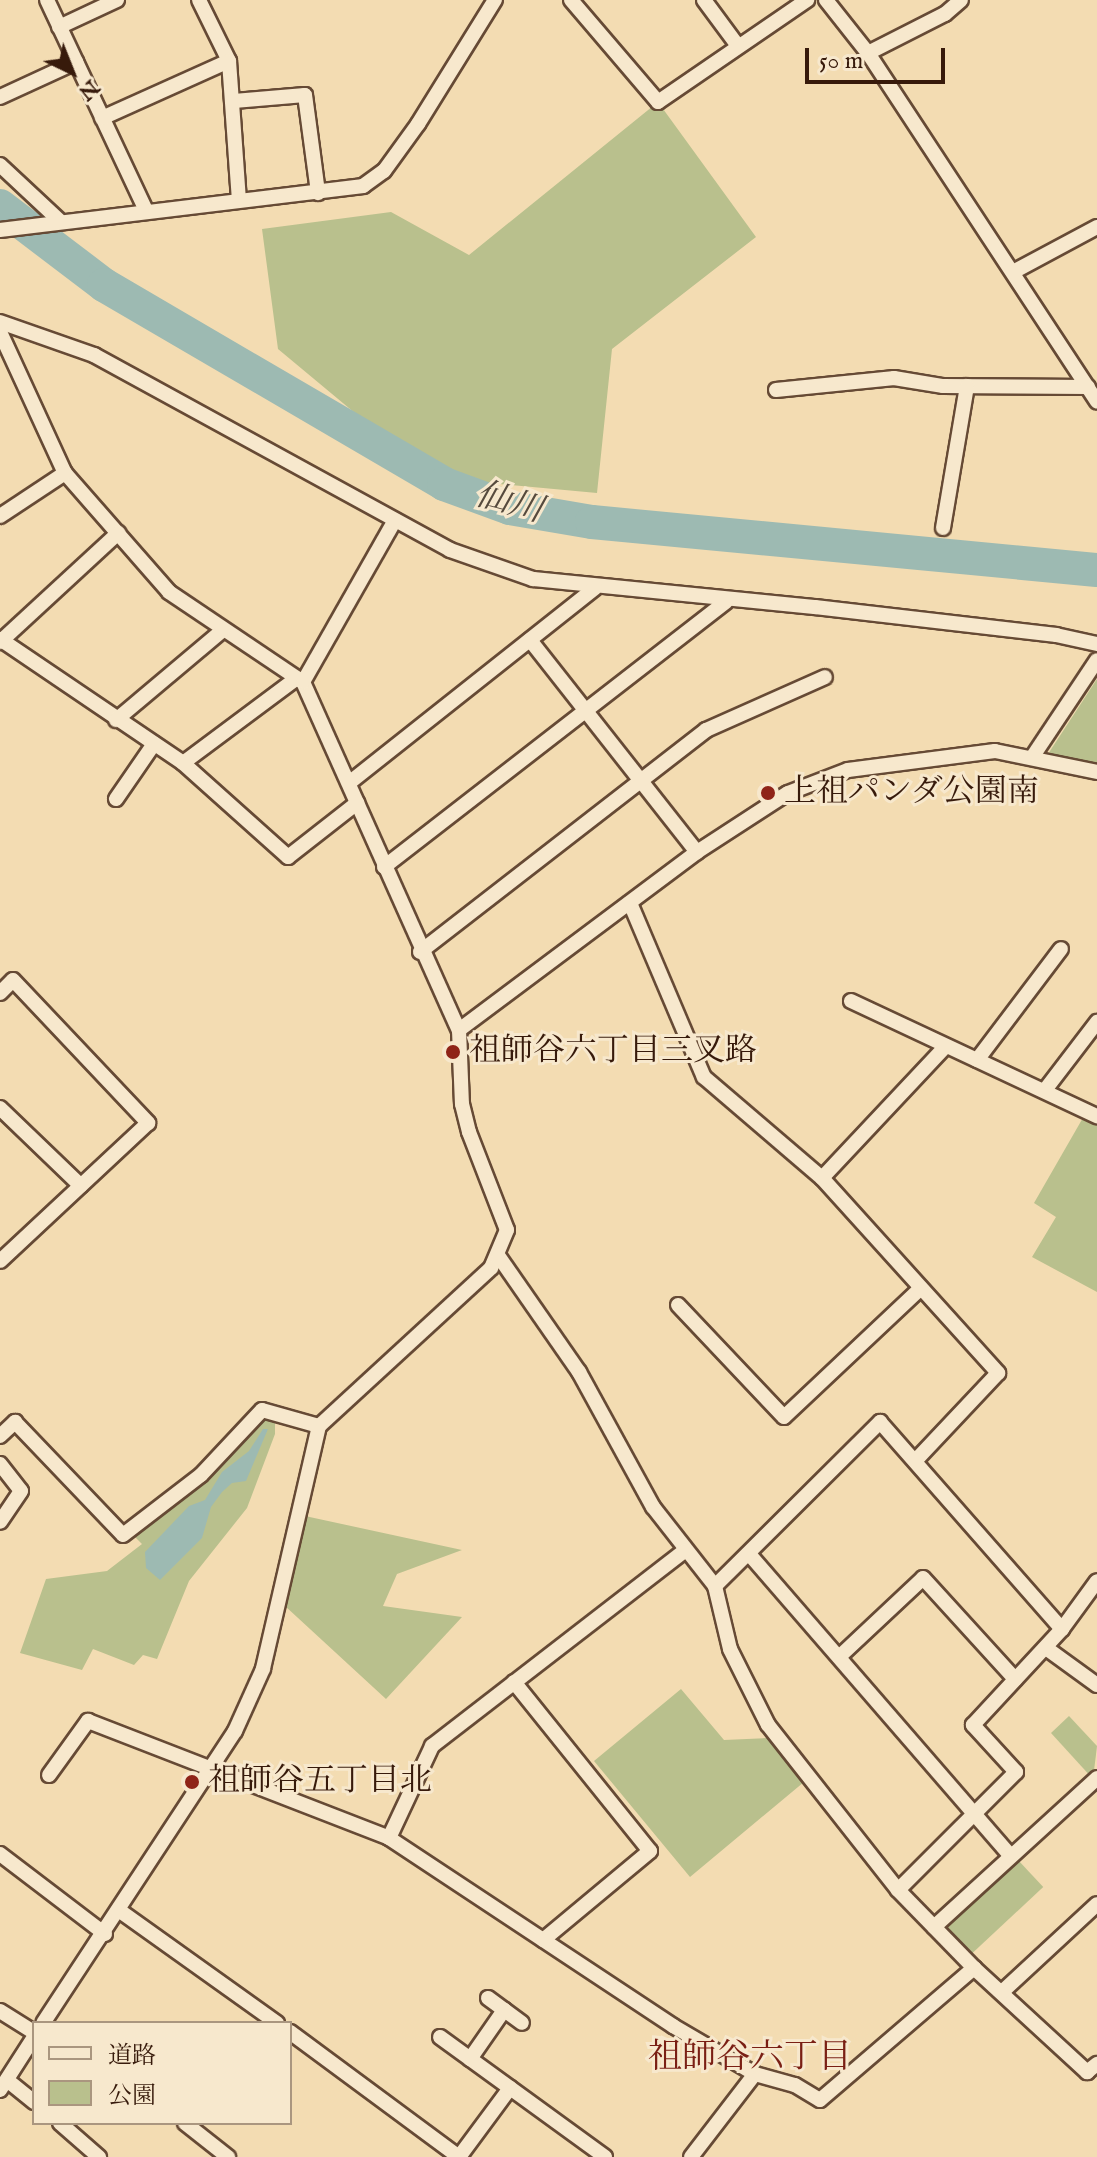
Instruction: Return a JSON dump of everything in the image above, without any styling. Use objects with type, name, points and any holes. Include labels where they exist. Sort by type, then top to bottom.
[{"type":"street","points":[[47,0],[146,210]]},
{"type":"street","points":[[59,27],[117,0]]},
{"type":"street","points":[[199,0],[229,61],[239,199]]},
{"type":"street","points":[[0,230],[363,186],[384,171],[495,0]]},
{"type":"street","points":[[571,0],[658,102],[807,0]]},
{"type":"street","points":[[704,0],[738,46]]},
{"type":"street","points":[[826,0],[868,53],[1097,401]]},
{"type":"street","points":[[868,53],[945,14],[961,0]]},
{"type":"street","points":[[102,118],[229,61]]},
{"type":"street","points":[[0,97],[76,62]]},
{"type":"street","points":[[234,101],[305,95],[318,193]]},
{"type":"street","points":[[0,165],[56,223]]},
{"type":"street","points":[[1013,272],[1097,227]]},
{"type":"street","points":[[0,322],[94,355],[395,520],[487,565],[533,579],[726,602],[844,610],[1097,644]]},
{"type":"street","points":[[0,332],[65,473],[169,592],[300,680],[349,783],[420,952],[459,1030],[462,1104],[507,1230],[499,1257],[319,1426],[263,1669],[235,1731],[50,2020]]},
{"type":"street","points":[[776,390],[894,378],[967,386],[1088,387]]},
{"type":"street","points":[[943,528],[967,386]]},
{"type":"street","points":[[0,516],[65,473]]},
{"type":"street","points":[[183,763],[300,680],[395,520]]},
{"type":"street","points":[[118,533],[0,640],[183,763],[288,857],[357,803]]},
{"type":"street","points":[[349,783],[595,588]]},
{"type":"street","points":[[384,867],[726,602]]},
{"type":"street","points":[[116,720],[223,630]]},
{"type":"street","points":[[530,640],[697,852]]},
{"type":"street","points":[[1033,756],[1097,660]]},
{"type":"street","points":[[420,952],[706,730],[825,677]]},
{"type":"street","points":[[116,799],[154,744]]},
{"type":"street","points":[[459,1030],[697,852],[775,800],[848,770],[995,751],[1033,756],[1097,772]]},
{"type":"street","points":[[630,903],[704,1077],[822,1178],[998,1373],[916,1460]]},
{"type":"street","points":[[977,1060],[1061,949]]},
{"type":"street","points":[[0,993],[13,980],[148,1123],[0,1261]]},
{"type":"street","points":[[851,1001],[944,1048],[1045,1090],[1097,1116]]},
{"type":"street","points":[[1045,1090],[1097,1022]]},
{"type":"street","points":[[822,1178],[944,1048]]},
{"type":"street","points":[[0,1108],[81,1186]]},
{"type":"street","points":[[499,1257],[579,1372],[653,1507],[684,1551],[715,1586],[730,1649],[768,1725],[898,1890],[974,1968],[1087,2072],[1097,2064]]},
{"type":"street","points":[[678,1305],[784,1417],[921,1288]]},
{"type":"street","points":[[0,1436],[15,1422],[123,1535],[201,1475],[262,1410],[319,1426]]},
{"type":"street","points":[[715,1586],[750,1555],[880,1422],[1062,1629]]},
{"type":"street","points":[[0,1464],[21,1491],[0,1522]]},
{"type":"street","points":[[389,1838],[432,1746],[684,1551]]},
{"type":"street","points":[[750,1555],[1010,1855]]},
{"type":"street","points":[[839,1657],[923,1578],[1015,1679]]},
{"type":"street","points":[[898,1890],[1016,1772],[973,1725],[1046,1648],[1096,1583]]},
{"type":"street","points":[[1046,1648],[1097,1685]]},
{"type":"street","points":[[514,1682],[650,1851],[543,1940]]},
{"type":"street","points":[[49,1775],[88,1721],[209,1771],[389,1838],[673,2026],[755,2074],[795,2085],[820,2100],[974,1968]]},
{"type":"street","points":[[934,1927],[1097,1778]]},
{"type":"street","points":[[0,1854],[105,1934]]},
{"type":"street","points":[[1002,1992],[1097,1904]]},
{"type":"street","points":[[120,1911],[274,2021]]},
{"type":"street","points":[[488,1998],[522,2023]]},
{"type":"street","points":[[470,2059],[504,2010]]},
{"type":"street","points":[[0,2011],[32,2033]]},
{"type":"street","points":[[292,2033],[459,2157],[510,2088]]},
{"type":"street","points":[[32,2037],[4,2085],[32,2101]]},
{"type":"street","points":[[440,2037],[605,2157]]},
{"type":"street","points":[[691,2157],[755,2074]]},
{"type":"street","points":[[62,2125],[99,2157]]},
{"type":"street","points":[[188,2125],[228,2157]]},
{"type":"green space","points":[[658,102],[756,237],[612,349],[597,493],[433,478],[278,349],[262,229],[391,212],[469,255]]},
{"type":"green space","points":[[1097,679],[1097,766],[1048,754]]},
{"type":"green space","points":[[1084,1116],[1097,1122],[1097,1292],[1032,1257],[1056,1217],[1034,1203]]},
{"type":"green space","points":[[265,1420],[275,1423],[275,1434],[247,1508],[189,1581],[157,1659],[143,1655],[134,1665],[93,1649],[82,1670],[20,1653],[46,1579],[107,1571],[142,1544],[133,1535],[188,1494]]},
{"type":"green space","points":[[305,1516],[462,1550],[397,1574],[383,1606],[462,1617],[386,1699],[285,1606]]},
{"type":"green space","points":[[681,1689],[724,1740],[767,1738],[804,1782],[690,1877],[594,1761]]},
{"type":"green space","points":[[1069,1716],[1097,1746],[1093,1779],[1051,1733]]},
{"type":"green space","points":[[1018,1860],[1043,1887],[970,1955],[945,1928]]},
{"type":"water","points":[[263,1429],[268,1429],[246,1481],[232,1483],[222,1492],[211,1507],[202,1538],[160,1580],[146,1568],[145,1552],[189,1506],[205,1500],[222,1472],[249,1451]]},
{"type":"waterway","name":"仙川","points":[[0,206],[104,285],[444,484],[510,508],[592,522],[1097,570]]},
{"type":"place","name":"上祖パンダ公園南","points":[[768,793]]},
{"type":"place","name":"祖師谷六丁目三叉路","points":[[453,1052]]},
{"type":"place","name":"祖師谷五丁目北","points":[[192,1782]]},
{"type":"district","name":"祖師谷六丁目","points":[[750,2058]]}]
